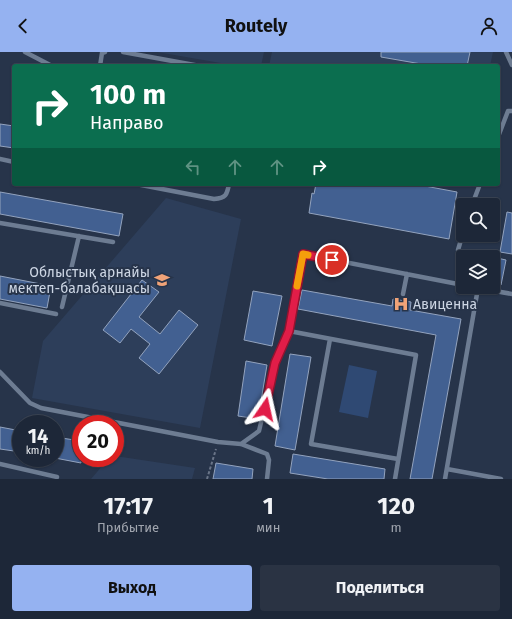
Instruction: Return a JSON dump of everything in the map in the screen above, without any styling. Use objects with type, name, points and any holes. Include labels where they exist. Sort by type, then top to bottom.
[{"type":"lane","points":[[25,52],[48,64]]},
{"type":"lane","points":[[100,64],[102,53],[105,52]]},
{"type":"lane","points":[[123,52],[189,64]]},
{"type":"lane","points":[[506,52],[512,65]]},
{"type":"lane","points":[[500,132],[508,111],[512,112]]},
{"type":"lane","points":[[0,159],[12,162]]},
{"type":"lane","points":[[147,186],[214,198],[222,198],[227,193],[229,186]]},
{"type":"lane","points":[[475,198],[479,186]]},
{"type":"lane","points":[[0,224],[113,242]]},
{"type":"lane","points":[[62,306],[79,236]]},
{"type":"lane","points":[[241,444],[259,431],[275,363],[289,331],[303,254],[456,284]]},
{"type":"lane","points":[[403,294],[407,274]]},
{"type":"lane","points":[[500,292],[512,294]]},
{"type":"lane","points":[[445,479],[477,294]]},
{"type":"lane","points":[[0,303],[56,314]]},
{"type":"lane","points":[[289,331],[416,355],[395,479]]},
{"type":"lane","points":[[330,339],[311,444],[398,459]]},
{"type":"lane","points":[[0,372],[30,403],[41,408],[218,442],[241,444],[267,454],[270,460],[267,479]]},
{"type":"lane","points":[[0,464],[58,477]]},
{"type":"lane","points":[[447,469],[501,479]]},
{"type":"path","points":[[207,479],[218,442]]},
{"type":"shaded area","points":[[157,52],[264,52],[261,64],[226,64]]},
{"type":"shaded area","points":[[272,52],[493,52],[490,64],[269,64]]},
{"type":"shaded area","name":"Облыстық арнайы мектеп-балабақшасы","points":[[166,198],[241,219],[200,428],[32,398],[43,341]]},
{"type":"shaded area","points":[[349,365],[377,371],[368,418],[339,412]]},
{"type":"shaded area","points":[[124,457],[195,468],[192,479],[91,479],[101,467],[124,467]]},
{"type":"building","points":[[381,52],[470,52],[467,64],[421,64],[381,57]]},
{"type":"building","points":[[0,124],[12,126],[12,148],[0,146]]},
{"type":"building","points":[[316,186],[425,186],[457,192],[449,239],[309,213],[312,193],[314,194]]},
{"type":"building","points":[[0,192],[123,214],[119,236],[0,214]]},
{"type":"building","points":[[507,212],[512,213],[512,254],[500,252]]},
{"type":"building","points":[[500,259],[506,260],[500,285]]},
{"type":"building","points":[[0,276],[51,286],[47,308],[0,299]]},
{"type":"building","points":[[142,280],[159,292],[139,317],[160,334],[179,310],[198,325],[159,374],[139,358],[150,344],[131,329],[120,343],[103,330]]},
{"type":"building","points":[[302,290],[392,306],[393,299],[411,302],[410,310],[461,319],[432,479],[410,479],[436,335],[298,309]]},
{"type":"building","points":[[253,291],[282,296],[272,346],[244,340]]},
{"type":"building","points":[[290,354],[311,357],[295,450],[275,446]]},
{"type":"building","points":[[246,361],[267,365],[258,419],[238,416]]},
{"type":"building","points":[[0,427],[12,429],[12,451],[0,449]]},
{"type":"building","points":[[64,438],[72,440],[72,461],[64,460]]},
{"type":"building","points":[[293,454],[385,469],[384,479],[328,479],[290,473]]},
{"type":"building","points":[[216,463],[253,469],[252,479],[213,479]]},
{"type":"slow traffic","points":[[297,286],[303,254],[308,255]]},
{"type":"place","name":"Облыстық арнайы мектеп-балабақшасы","points":[[162,280]]},
{"type":"place","name":"Авиценна","points":[[401,304]]},
{"type":"route","points":[[265,409],[275,363],[289,331],[303,254],[332,260]]}]
